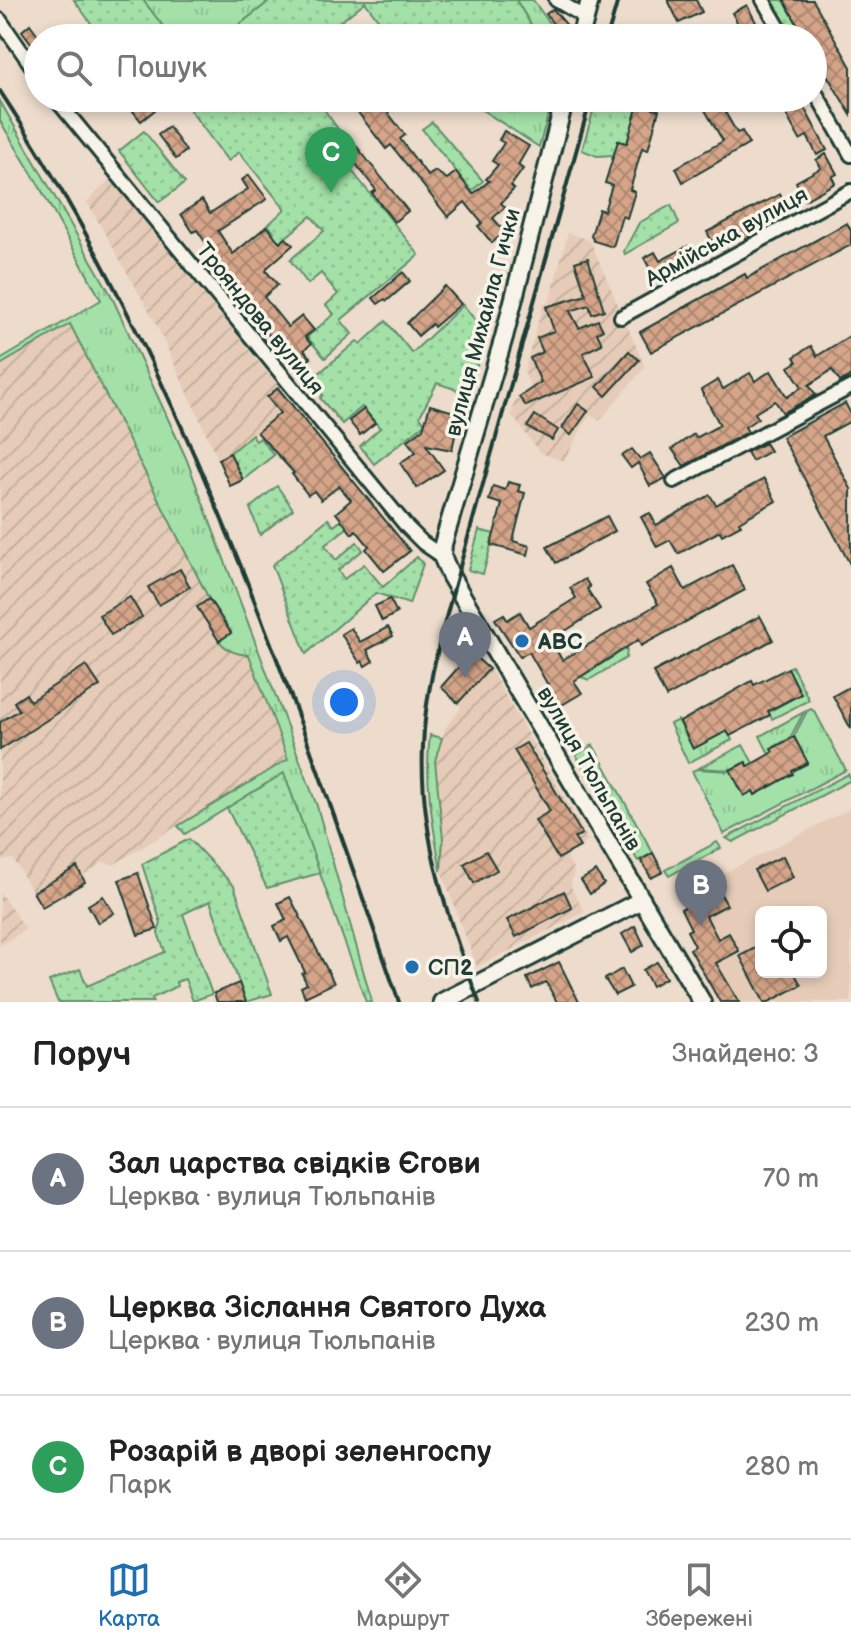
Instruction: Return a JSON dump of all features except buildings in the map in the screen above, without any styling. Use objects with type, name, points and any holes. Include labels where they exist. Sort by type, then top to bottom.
[{"type":"street","points":[[556,0],[585,17]]},
{"type":"street","points":[[583,24],[590,0]]},
{"type":"street","points":[[763,0],[777,24]]},
{"type":"street","points":[[0,20],[24,55]]},
{"type":"street","name":"Трояндова вулиця","points":[[66,112],[407,527],[442,556]]},
{"type":"street","name":"вулиця Михайла Гички","points":[[442,556],[504,337],[561,112]]},
{"type":"street","points":[[827,112],[851,155]]},
{"type":"street","name":"Армійська вулиця","points":[[621,317],[851,191]]},
{"type":"street","points":[[674,481],[851,387]]},
{"type":"street","name":"вулиця Тюльпанів","points":[[442,556],[451,577],[642,900],[698,1001]]},
{"type":"street","points":[[442,1002],[642,900]]},
{"type":"shaded area","points":[[110,179],[292,403],[230,453],[218,459],[154,320],[87,202]]},
{"type":"shaded area","points":[[568,233],[590,240],[645,367],[599,421],[590,414],[564,461],[540,453],[511,414],[515,400],[531,388],[524,372],[543,305],[549,302]]},
{"type":"shaded area","points":[[70,324],[209,599],[248,655],[288,759],[113,865],[104,862],[82,876],[85,882],[42,907],[13,859],[0,861],[0,365]]},
{"type":"shaded area","points":[[490,669],[589,841],[566,855],[574,870],[571,887],[585,912],[477,967],[441,871],[443,839],[435,762],[445,728],[461,708],[458,703]]},
{"type":"shaded area","points":[[851,808],[851,1002],[720,1002],[703,971],[739,951],[728,932],[717,937],[709,921],[703,924],[691,903],[717,889],[713,879]]},
{"type":"shaded area","points":[[0,893],[26,929],[0,946]]},
{"type":"green space","points":[[74,0],[143,0],[161,24],[92,24]]},
{"type":"green space","points":[[143,0],[265,0],[266,4],[240,24],[161,24]]},
{"type":"green space","points":[[271,0],[516,0],[531,24],[382,24],[365,2],[338,24],[240,24]]},
{"type":"green space","points":[[516,0],[533,0],[550,24],[531,24]]},
{"type":"green space","points":[[770,0],[784,0],[797,24],[783,24]]},
{"type":"green space","points":[[0,101],[111,295],[186,458],[317,806],[372,1002],[366,1002],[284,773],[185,834],[178,826],[288,759],[249,655],[232,651],[219,641],[231,632],[209,599],[70,324],[0,365],[0,360],[101,300],[0,121]]},
{"type":"green space","points":[[191,112],[326,112],[340,132],[333,139],[340,148],[337,152],[419,255],[341,320],[352,334],[325,358],[307,337],[334,314],[326,305],[338,294],[321,273],[308,284],[290,260],[324,231],[311,216],[278,244],[270,235],[274,232],[268,225],[285,209],[239,152],[228,161]]},
{"type":"green space","points":[[485,112],[549,112],[539,147]]},
{"type":"green space","points":[[593,112],[636,112],[629,144],[618,141],[614,155],[597,156],[582,150]]},
{"type":"green space","points":[[432,122],[483,181],[472,191],[422,129]]},
{"type":"green space","points":[[144,131],[185,183],[159,202],[119,151]]},
{"type":"green space","points":[[671,205],[679,223],[625,254],[639,223]]},
{"type":"green space","points":[[463,305],[486,333],[469,394],[437,383],[420,416],[425,424],[374,464],[360,446],[380,428],[362,407],[342,424],[320,398],[323,395],[311,380],[357,341],[361,344],[386,321],[412,353]]},
{"type":"green space","points":[[252,434],[256,441],[260,438],[274,455],[243,480],[230,453]]},
{"type":"green space","points":[[277,486],[293,509],[260,535],[250,508]]},
{"type":"green space","points":[[346,516],[352,524],[325,545],[336,560],[357,542],[363,550],[338,570],[344,579],[364,564],[383,587],[417,557],[423,564],[409,604],[376,593],[306,654],[272,565],[328,519],[334,526]]},
{"type":"green space","points":[[479,530],[494,534],[483,574],[468,570]]},
{"type":"green space","points":[[627,648],[626,658],[589,680],[581,677]]},
{"type":"green space","points":[[792,666],[809,700],[772,719],[768,712],[801,694],[788,668]]},
{"type":"green space","points":[[811,709],[846,770],[724,834],[692,771],[731,771],[755,794],[807,763],[794,736]]},
{"type":"green space","points":[[804,712],[790,738],[772,748],[773,752],[769,754],[760,736]]},
{"type":"green space","points":[[678,720],[693,749],[727,731],[732,740],[688,763],[670,724]]},
{"type":"green space","points":[[430,735],[442,738],[435,761],[443,839],[441,871],[429,786]]},
{"type":"green space","points":[[593,745],[653,853],[638,861],[576,755]]},
{"type":"green space","points":[[743,745],[753,763],[748,766],[745,762],[730,770],[699,768]]},
{"type":"green space","points":[[284,773],[320,873],[267,888],[227,808]]},
{"type":"green space","points":[[848,774],[851,780],[733,842],[726,838]]},
{"type":"green space","points":[[189,839],[234,886],[272,994],[246,1002],[210,901],[183,914],[212,994],[193,1001],[185,979],[152,998],[153,1002],[58,1002],[49,981],[80,969],[87,986],[165,952],[158,933],[161,923],[142,864]]},
{"type":"green space","points":[[717,842],[721,848],[669,876],[665,870]]},
{"type":"railway","points":[[611,24],[618,0]]},
{"type":"railway","points":[[0,91],[65,197],[124,306],[178,419],[274,650],[399,1002]]},
{"type":"railway","points":[[479,1002],[447,909],[431,844],[423,779],[427,705],[434,664],[455,584],[587,112]]},
{"type":"place","name":"Розарій в дворі зеленгоспу","points":[[331,193]]},
{"type":"place","name":"ABC","points":[[522,641]]},
{"type":"place","name":"Зал царства свідків Єгови","points":[[465,678]]},
{"type":"place","name":"Церква Зіслання Святого Духа","points":[[701,926]]},
{"type":"place","name":"СП2","points":[[412,967]]}]
